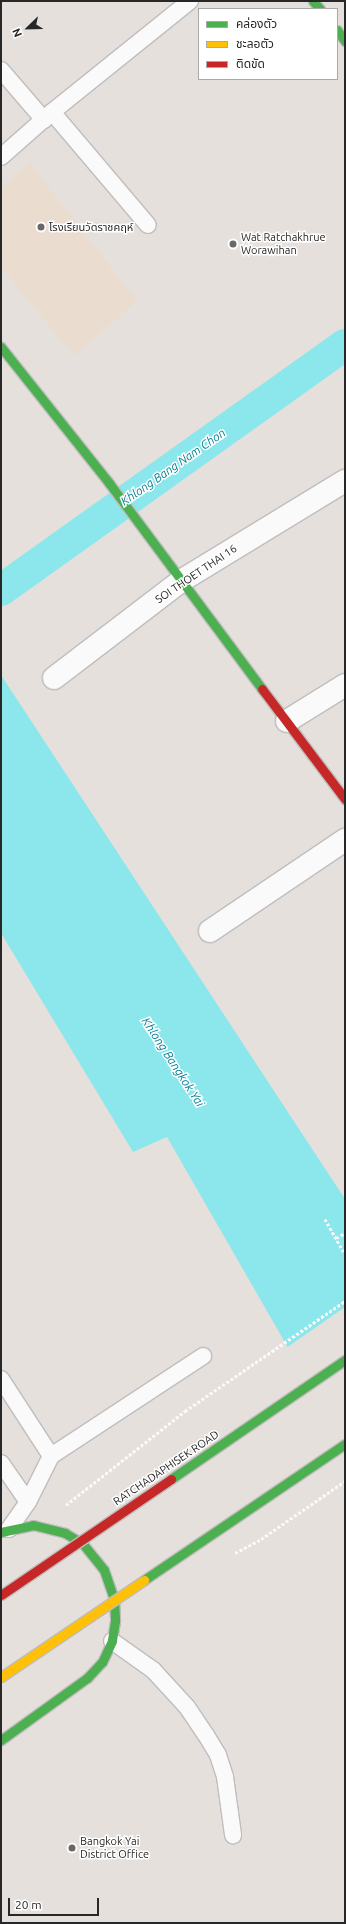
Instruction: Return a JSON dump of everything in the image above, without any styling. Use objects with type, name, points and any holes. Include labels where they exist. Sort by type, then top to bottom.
[{"type":"main road","points":[[338,31],[345,40]]},
{"type":"main road","points":[[1,347],[109,483],[133,518],[345,799]]},
{"type":"main road","name":"RATCHADAPHISEK ROAD","points":[[1,1596],[345,1360]]},
{"type":"main road","points":[[1,1678],[345,1444]]},
{"type":"main road","points":[[1,1740],[88,1678],[102,1662],[112,1640],[115,1621],[114,1599],[104,1570],[83,1544],[65,1533],[39,1526],[5,1530]]},
{"type":"street","name":"SOI THOET THAI 16","points":[[54,678],[181,581],[345,481]]},
{"type":"street","points":[[287,721],[345,685]]},
{"type":"street","points":[[210,931],[345,840]]},
{"type":"lane","points":[[1,157],[48,116],[190,1]]},
{"type":"lane","points":[[1,70],[48,116],[148,225]]},
{"type":"lane","points":[[5,1530],[28,1502],[51,1456],[203,1356]]},
{"type":"lane","points":[[1,1379],[51,1456]]},
{"type":"lane","points":[[1,1463],[28,1502]]},
{"type":"lane","points":[[112,1640],[153,1670],[186,1707],[206,1735],[218,1755],[225,1777],[233,1835]]},
{"type":"path","points":[[325,1219],[345,1254]]},
{"type":"path","points":[[336,1238],[345,1233]]},
{"type":"path","points":[[39,1526],[185,1411],[345,1301]]},
{"type":"path","points":[[261,1539],[345,1481]]},
{"type":"shaded area","name":"โรงเรียนวัดราชคฤห์","points":[[30,163],[137,301],[74,356],[1,267],[1,188]]},
{"type":"water","name":"Khlong Bangkok Yai","points":[[1,675],[345,1199],[345,1447],[167,1137],[133,1152],[1,933]]},
{"type":"pier","points":[[345,1307],[345,1449],[286,1348]]},
{"type":"waterway","name":"Khlong Bang Nam Chon","points":[[1,590],[345,345]]},
{"type":"traffic: fast","points":[[313,1],[319,8]]},
{"type":"traffic: fast","points":[[338,31],[345,41]]},
{"type":"traffic: fast","points":[[1,347],[109,483],[262,689]]},
{"type":"traffic: fast","points":[[171,1479],[345,1360]]},
{"type":"traffic: fast","points":[[144,1580],[345,1444]]},
{"type":"traffic: fast","points":[[1,1532],[33,1525],[65,1533],[83,1544],[104,1570],[114,1599],[115,1621],[112,1641],[102,1662],[87,1678],[1,1740]]},
{"type":"traffic: jam","points":[[262,689],[345,799]]},
{"type":"traffic: jam","points":[[1,1595],[171,1479]]},
{"type":"traffic: slow","points":[[1,1677],[144,1580]]},
{"type":"place","name":"โรงเรียนวัดราชคฤห์","points":[[41,227]]},
{"type":"place","name":"Wat Ratchakhrue Worawihan","points":[[233,244]]},
{"type":"place","name":"Bangkok Yai District Office","points":[[72,1848]]}]
